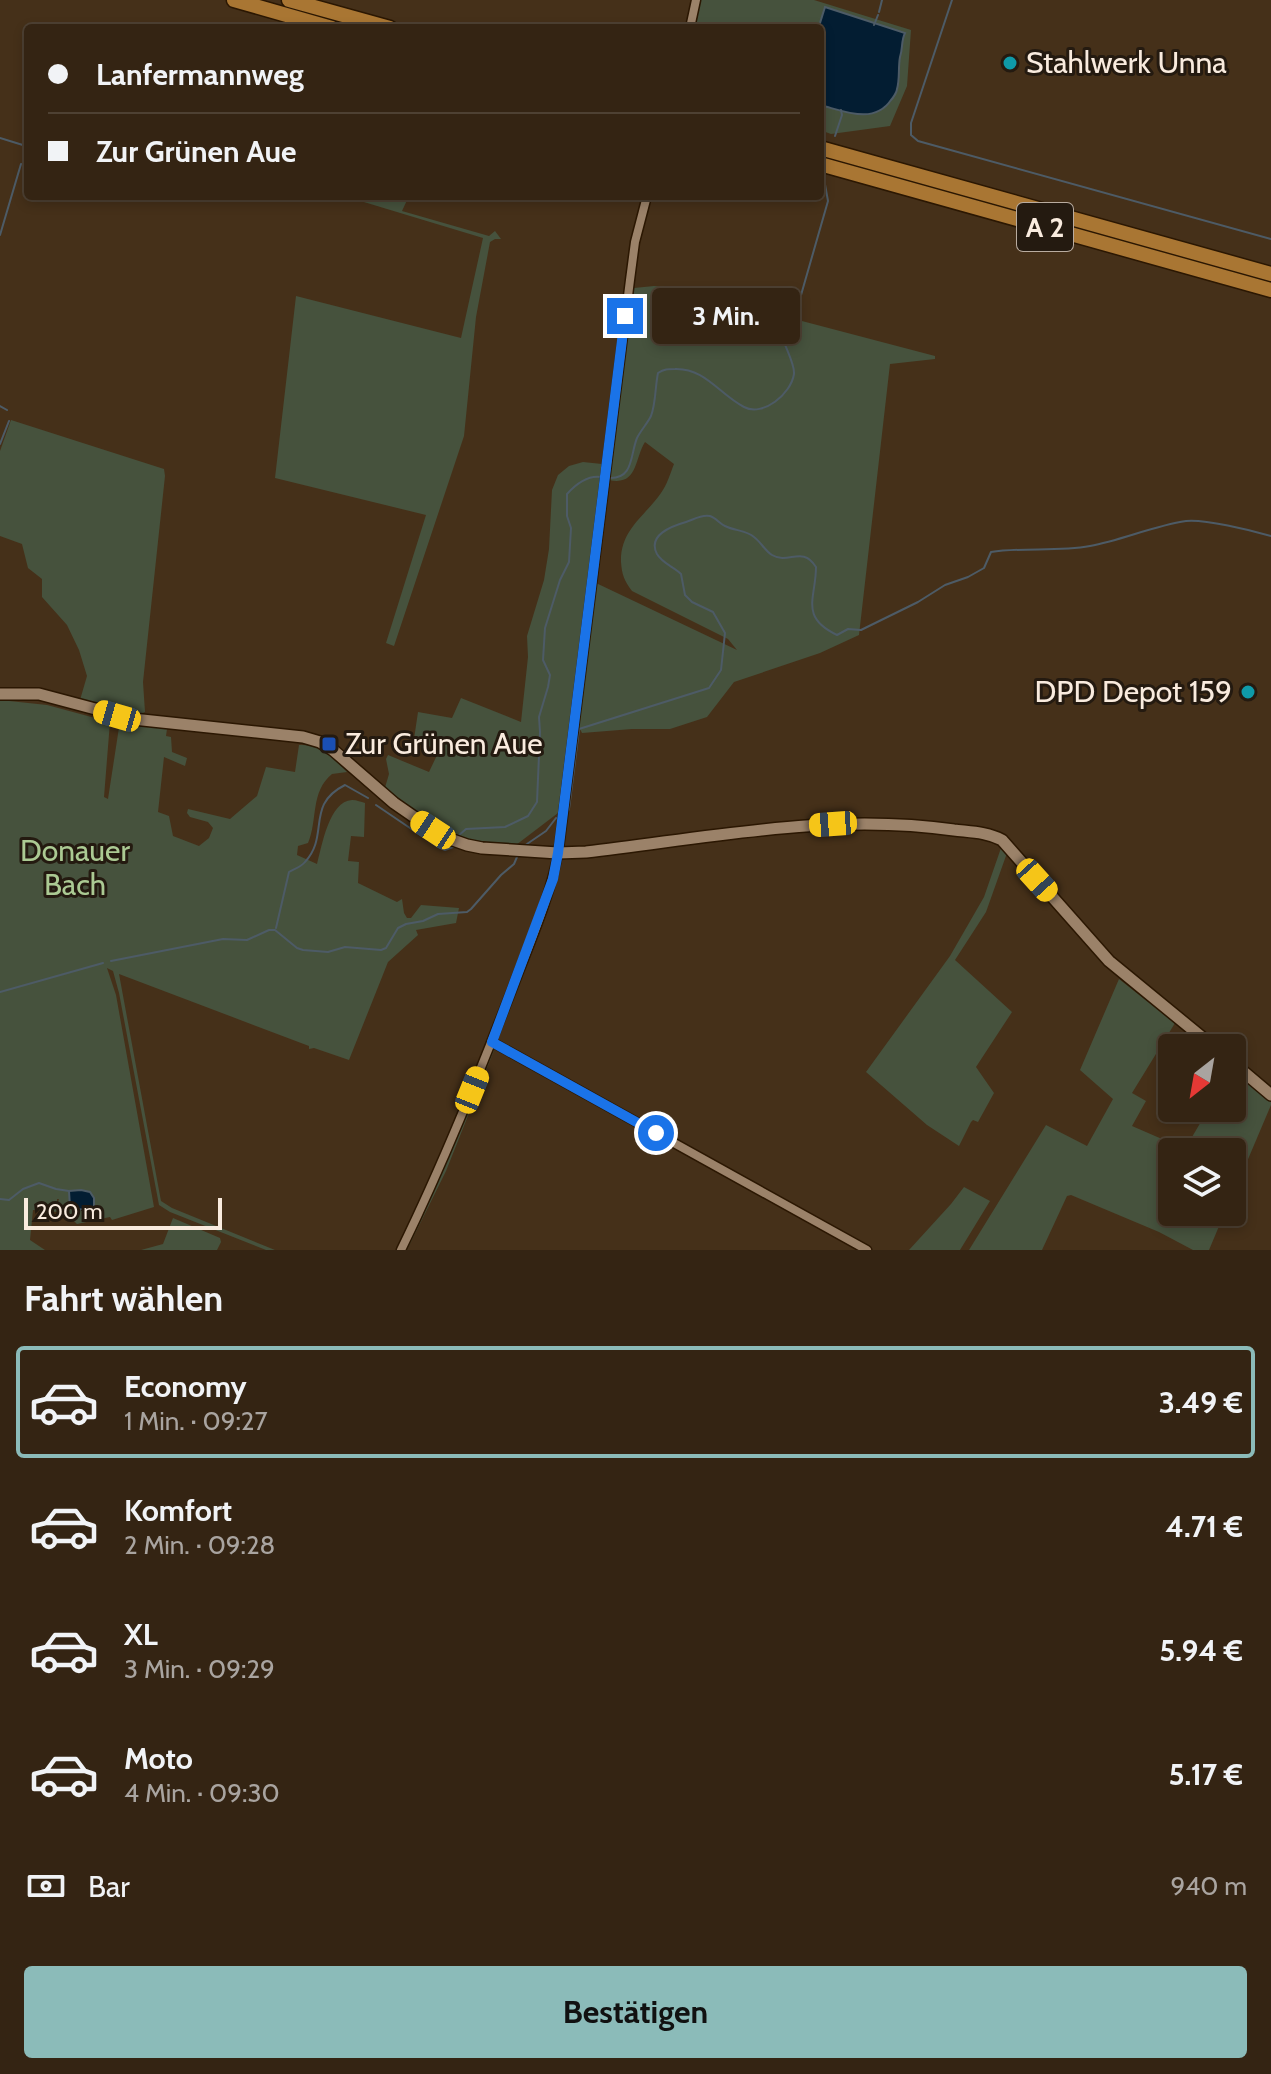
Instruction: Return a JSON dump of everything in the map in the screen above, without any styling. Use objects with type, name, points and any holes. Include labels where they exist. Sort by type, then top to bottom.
[{"type":"highway","points":[[234,0],[318,24]]},
{"type":"highway","points":[[289,0],[376,24]]},
{"type":"highway","name":"A 2","points":[[824,149],[1271,274]]},
{"type":"highway","name":"A 2","points":[[824,165],[1271,290]]},
{"type":"street","points":[[691,24],[696,0]]},
{"type":"street","points":[[401,1250],[443,1162],[553,879],[635,242],[646,200]]},
{"type":"street","points":[[0,694],[39,694],[133,719],[303,737],[327,746],[394,803],[433,830],[450,839],[482,848],[586,852],[833,824],[892,823],[991,835],[1002,840],[1109,961],[1198,1034]]},
{"type":"street","points":[[492,1042],[867,1250]]},
{"type":"street","points":[[1246,1074],[1271,1095]]},
{"type":"green space","points":[[700,0],[814,0],[911,30],[907,86],[890,126],[831,134],[824,131],[824,24],[696,24]]},
{"type":"green space","points":[[357,200],[407,200],[402,211],[489,236],[495,231],[501,239],[490,242],[476,317],[464,436],[394,646],[386,643],[426,515],[275,478],[296,296],[461,338],[483,238]]},
{"type":"green space","points":[[634,288],[676,288],[935,356],[935,359],[890,364],[859,635],[820,653],[734,682],[707,717],[670,729],[582,733],[578,725],[596,583],[737,650],[728,639],[632,591],[623,574],[622,551],[629,532],[663,490],[674,464],[645,442],[630,475],[618,481],[609,480]]},
{"type":"green space","points":[[11,420],[164,469],[143,682],[145,712],[138,715],[80,700],[87,676],[67,625],[42,597],[42,579],[28,568],[22,544],[0,536],[0,451]]},
{"type":"green space","points":[[583,462],[602,464],[558,813],[516,845],[463,839],[444,832],[384,791],[389,774],[386,759],[388,755],[429,772],[439,751],[414,739],[418,712],[452,718],[461,698],[521,722],[528,657],[527,636],[544,580],[552,490],[558,475],[569,466]]},
{"type":"green space","name":"Donauer Bach","points":[[0,700],[47,705],[110,722],[104,797],[108,799],[120,721],[167,729],[166,736],[171,737],[172,752],[187,758],[185,766],[164,757],[158,812],[169,816],[173,836],[199,846],[209,838],[213,828],[208,822],[190,817],[188,809],[230,819],[257,796],[266,767],[295,772],[299,745],[321,749],[347,772],[332,774],[320,789],[308,843],[298,846],[297,855],[317,864],[328,826],[338,808],[352,800],[365,803],[364,837],[351,836],[348,861],[359,862],[358,883],[397,902],[402,899],[407,918],[411,918],[421,905],[459,908],[456,923],[416,930],[418,935],[388,962],[349,1060],[309,1049],[309,1046],[119,974],[161,1201],[275,1250],[266,1250],[159,1205],[119,993],[113,971],[107,968],[116,995],[154,1207],[112,1220],[110,1217],[77,1224],[57,1199],[58,1212],[33,1210],[30,1240],[45,1250],[0,1250]]},
{"type":"green space","points":[[1001,848],[1007,853],[986,912],[955,960],[1012,1012],[976,1067],[994,1093],[978,1122],[971,1122],[959,1146],[927,1125],[866,1072],[950,956],[984,897]]},
{"type":"green space","points":[[1119,979],[1175,1023],[1168,1034],[1158,1034],[1158,1051],[1132,1093],[1146,1101],[1132,1126],[1160,1138],[1158,1226],[1219,1226],[1209,1250],[1193,1250],[1159,1232],[1071,1195],[1067,1196],[1042,1250],[969,1250],[1046,1125],[1087,1146],[1113,1099],[1080,1070]]},
{"type":"green space","points":[[495,1047],[501,1050],[495,1048],[446,1171],[407,1250],[404,1250],[443,1170],[491,1049]]},
{"type":"green space","points":[[1246,1082],[1271,1101],[1246,1164],[1246,1138],[1191,1138],[1201,1122],[1246,1122]]},
{"type":"green space","points":[[964,1187],[990,1201],[960,1250],[909,1250],[951,1204]]},
{"type":"green space","points":[[173,1218],[220,1238],[217,1250],[141,1250],[163,1244]]},
{"type":"water","points":[[825,7],[905,33],[896,92],[884,108],[858,114],[824,106],[824,24],[820,23]]},
{"type":"water","points":[[69,1191],[90,1192],[94,1198],[91,1210],[70,1207]]},
{"type":"waterway","points":[[879,12],[882,0]]},
{"type":"waterway","points":[[952,0],[911,123],[911,135],[918,141],[1271,239]]},
{"type":"waterway","points":[[874,25],[878,15]]},
{"type":"waterway","points":[[835,136],[841,110]]},
{"type":"waterway","points":[[0,138],[24,145]]},
{"type":"waterway","points":[[0,235],[21,164]]},
{"type":"waterway","points":[[608,478],[623,475],[630,465],[637,438],[651,416],[660,372],[675,369],[695,373],[735,402],[751,409],[775,402],[788,389],[794,370],[783,339],[793,323],[828,201],[824,179]]},
{"type":"waterway","points":[[0,406],[7,410]]},
{"type":"waterway","points":[[0,444],[9,421]]},
{"type":"waterway","points":[[458,836],[466,829],[505,827],[528,816],[537,802],[539,717],[550,675],[543,660],[545,628],[569,562],[571,528],[567,516],[567,494],[582,481],[601,477]]},
{"type":"waterway","points":[[567,813],[579,729],[709,688],[721,670],[725,633],[713,612],[685,595],[681,574],[657,554],[655,542],[658,537],[674,526],[700,516],[710,516],[725,526],[751,535],[772,555],[806,557],[816,567],[814,614],[825,628],[837,635],[848,629],[861,630],[945,585],[968,577],[984,568],[991,552],[1090,546],[1186,521],[1216,523],[1271,536]]},
{"type":"waterway","points":[[276,928],[289,872],[303,864],[312,852],[325,802],[345,785],[368,798]]},
{"type":"waterway","points":[[376,805],[438,847],[445,850],[453,847]]},
{"type":"waterway","points":[[524,846],[546,831],[556,818]]},
{"type":"waterway","points":[[111,961],[223,939],[247,940],[269,930],[275,930],[303,950],[328,952],[345,947],[381,950],[386,948],[398,928],[406,924],[438,914],[467,912],[514,864],[517,857]]},
{"type":"waterway","points":[[0,992],[103,963]]},
{"type":"waterway","points":[[0,1199],[9,1200],[23,1189],[39,1183],[69,1191]]},
{"type":"place","name":"Stahlwerk Unna","points":[[1010,63]]},
{"type":"place","name":"DPD Depot 159","points":[[1248,692]]},
{"type":"place","name":"Zur Grünen Aue","points":[[329,744]]},
{"type":"route","points":[[625,316],[558,853],[553,879],[492,1042],[656,1133]]}]
